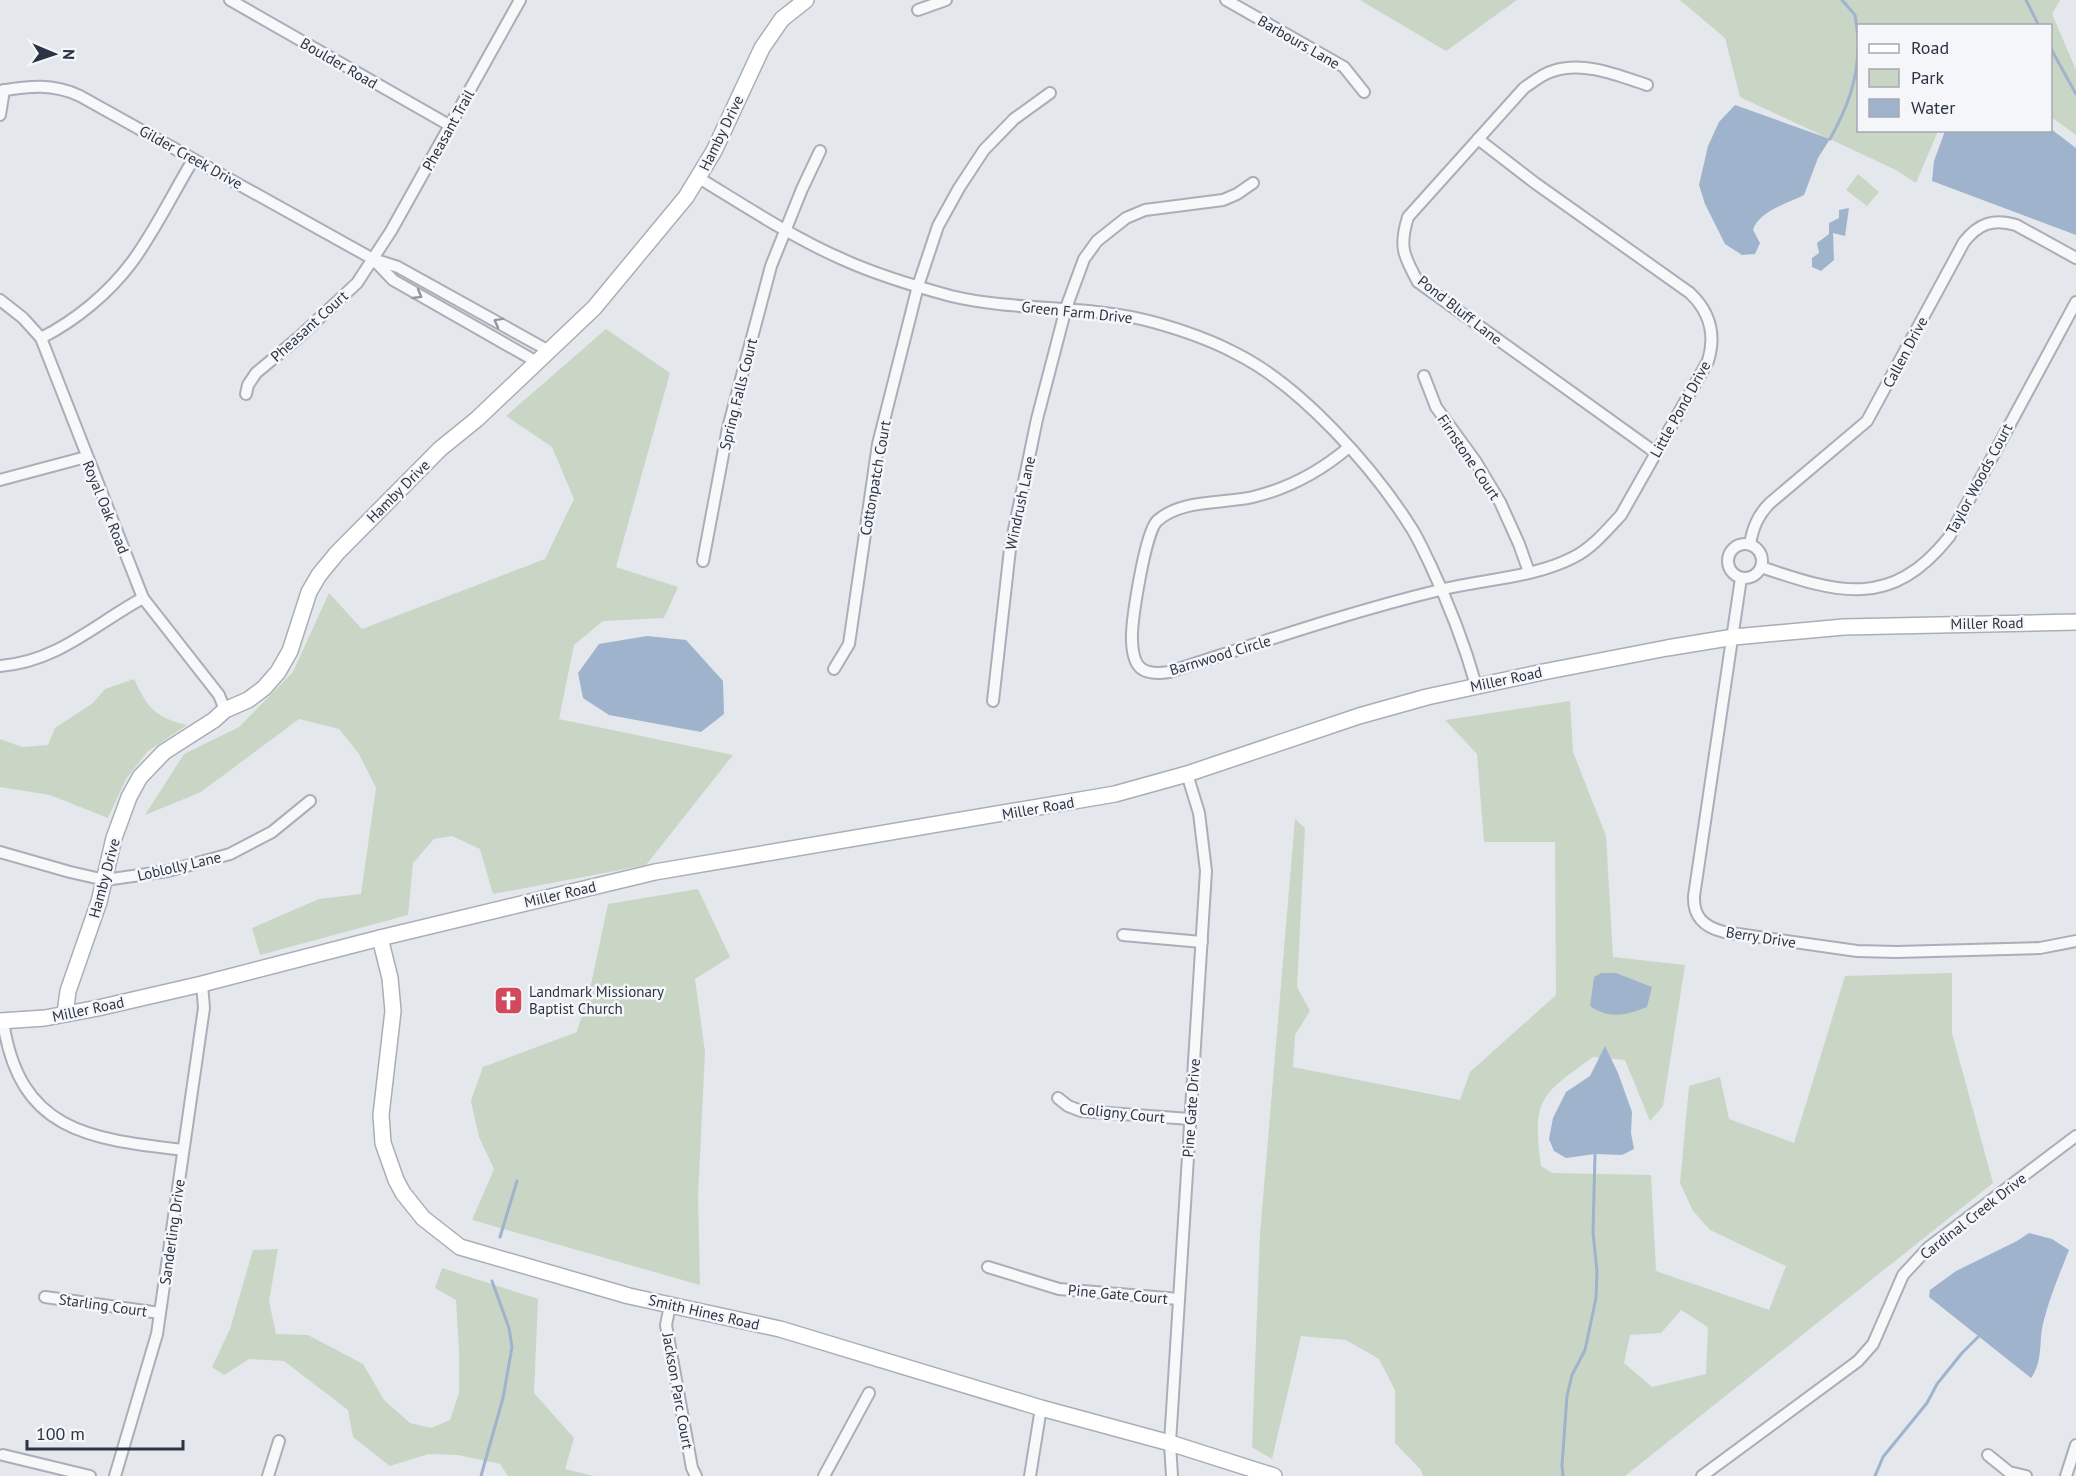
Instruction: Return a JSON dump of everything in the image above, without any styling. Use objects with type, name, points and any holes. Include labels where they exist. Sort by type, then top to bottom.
[{"type":"street","name":"Boulder Road","points":[[230,0],[449,124]]},
{"type":"street","name":"Pheasant Trail","points":[[373,258],[391,231],[520,0]]},
{"type":"street","name":"Hamby Drive","points":[[65,1014],[68,991],[99,902],[114,838],[129,797],[140,777],[164,752],[214,720],[225,710],[248,700],[264,688],[278,672],[290,651],[309,592],[337,553],[440,449],[477,419],[594,308],[672,215],[699,178],[714,152],[762,48],[782,20],[806,0]]},
{"type":"street","points":[[918,10],[946,0]]},
{"type":"street","name":"Barbours Lane","points":[[1226,0],[1344,67],[1364,92]]},
{"type":"street","name":"Pond Bluff Lane","points":[[1647,85],[1585,68],[1553,71],[1524,88],[1408,217],[1402,237],[1406,259],[1418,282],[1656,453]]},
{"type":"street","name":"Gilder Creek Drive","points":[[2,91],[36,86],[69,91],[373,258],[398,267],[543,357]]},
{"type":"street","points":[[0,115],[2,91]]},
{"type":"street","name":"Cottonpatch Court","points":[[834,669],[849,644],[878,444],[918,286],[938,226],[984,150],[1014,119],[1050,93]]},
{"type":"street","name":"Little Pond Drive","points":[[1442,589],[1551,567],[1575,557],[1604,534],[1621,515],[1708,361],[1712,348],[1712,332],[1707,314],[1690,293],[1478,140]]},
{"type":"street","name":"Spring Falls Court","points":[[703,561],[728,428],[771,266],[820,151]]},
{"type":"street","points":[[41,338],[62,328],[124,273],[140,251],[193,160]]},
{"type":"street","name":"Green Farm Drive","points":[[699,178],[843,260],[899,281],[952,296],[989,303],[1108,313],[1152,322],[1194,335],[1239,355],[1292,390],[1349,447],[1386,491],[1413,530],[1442,589],[1463,642],[1476,685]]},
{"type":"street","name":"Windrush Lane","points":[[993,701],[1010,549],[1037,419],[1066,309],[1084,259],[1097,241],[1126,218],[1145,210],[1223,200],[1253,183]]},
{"type":"street","name":"Callen Drive","points":[[1749,544],[1752,529],[1770,503],[1867,421],[1964,242],[1972,232],[1989,222],[2007,222],[2076,258]]},
{"type":"street","name":"Gilder Creek Drive","points":[[373,258],[393,280],[543,357]]},
{"type":"street","name":"Pheasant Court","points":[[246,394],[248,385],[256,373],[297,339],[357,283],[373,258]]},
{"type":"street","name":"Royal Oak Road","points":[[0,300],[23,318],[41,338],[143,598],[219,695],[225,710]]},
{"type":"street","name":"Taylor Woods Court","points":[[1761,567],[1822,587],[1858,590],[1879,587],[1898,580],[1928,561],[1948,537],[2076,302]]},
{"type":"street","name":"Firnstone Court","points":[[1424,376],[1436,407],[1476,462],[1500,502],[1529,572]]},
{"type":"street","name":"Barnwood Circle","points":[[1349,447],[1298,482],[1252,497],[1189,506],[1167,514],[1155,523],[1145,550],[1132,636],[1135,662],[1142,670],[1154,674],[1169,672],[1360,611],[1442,589]]},
{"type":"street","points":[[0,480],[86,457]]},
{"type":"street","points":[[1739,544],[1749,544],[1762,556],[1761,567],[1752,577],[1741,578],[1731,572],[1728,556],[1739,544]]},
{"type":"street","points":[[1734,637],[1741,578]]},
{"type":"street","points":[[0,666],[20,664],[52,653],[83,637],[143,598]]},
{"type":"street","name":"Miller Road","points":[[2,1021],[65,1014],[202,984],[380,938],[655,872],[1082,801],[1146,787],[1359,717],[1476,685],[1734,637],[1844,627],[2076,622]]},
{"type":"street","name":"Berry Drive","points":[[1734,637],[1694,896],[1694,908],[1701,920],[1710,927],[1724,932],[1857,951],[2040,948],[2076,941]]},
{"type":"street","name":"Pine Gate Drive","points":[[1172,1476],[1170,1443],[1206,871],[1199,813],[1188,774]]},
{"type":"street","name":"Loblolly Lane","points":[[0,852],[105,880],[168,871],[230,854],[272,832],[310,801]]},
{"type":"street","points":[[1122,935],[1202,942]]},
{"type":"street","name":"Smith Hines Road","points":[[380,938],[390,978],[393,1011],[381,1115],[383,1143],[396,1180],[412,1206],[429,1224],[460,1247],[629,1296],[780,1329],[1041,1408],[1170,1443],[1274,1476]]},
{"type":"street","name":"Sanderling Drive","points":[[115,1476],[152,1354],[160,1313],[204,1008],[202,984]]},
{"type":"street","points":[[2,1021],[16,1070],[34,1099],[57,1120],[72,1128],[110,1139],[183,1150]]},
{"type":"street","name":"Coligny Court","points":[[1058,1098],[1068,1106],[1081,1111],[1190,1119]]},
{"type":"street","name":"Cardinal Creek Drive","points":[[1702,1476],[1858,1360],[1873,1344],[1904,1275],[1929,1247],[2076,1136]]},
{"type":"street","name":"Pine Gate Court","points":[[988,1267],[1059,1289],[1179,1299]]},
{"type":"street","name":"Starling Court","points":[[45,1297],[160,1313]]},
{"type":"street","name":"Jackson Parc Court","points":[[670,1305],[666,1325],[692,1468],[696,1476]]},
{"type":"street","points":[[824,1476],[869,1393]]},
{"type":"street","points":[[1030,1476],[1041,1408]]},
{"type":"street","points":[[268,1476],[279,1441]]},
{"type":"street","points":[[2066,1476],[2076,1444]]},
{"type":"street","points":[[3,1455],[90,1476]]},
{"type":"street","points":[[1988,1455],[2009,1472],[2026,1476]]},
{"type":"green space","points":[[1360,0],[1517,0],[1446,51]]},
{"type":"green space","points":[[1680,0],[2060,0],[2052,14],[2076,70],[2076,135],[2052,118],[2052,24],[1857,24],[1857,132],[1938,132],[1916,183],[1896,170],[1740,97],[1725,38]]},
{"type":"green space","points":[[1858,174],[1879,192],[1867,206],[1846,190]]},
{"type":"green space","points":[[606,329],[670,373],[616,567],[678,587],[664,618],[603,621],[574,645],[559,719],[733,755],[646,865],[493,894],[480,849],[452,836],[434,839],[413,863],[408,915],[260,955],[252,928],[319,899],[361,894],[376,788],[359,754],[339,729],[299,719],[201,792],[145,815],[184,754],[239,727],[293,672],[329,593],[362,629],[545,559],[574,499],[552,447],[506,416]]},
{"type":"green space","points":[[134,679],[153,710],[167,719],[187,725],[148,751],[126,779],[108,818],[50,795],[0,787],[0,739],[22,747],[48,745],[55,728],[93,703],[105,689]]},
{"type":"green space","points":[[1570,701],[1573,752],[1606,836],[1613,957],[1685,965],[1663,1106],[1650,1121],[1625,1060],[1593,1057],[1551,1091],[1544,1101],[1538,1126],[1541,1166],[1552,1173],[1651,1175],[1656,1271],[1769,1310],[1786,1266],[1710,1230],[1693,1211],[1680,1183],[1689,1086],[1720,1077],[1729,1119],[1794,1143],[1845,976],[1952,973],[1952,1033],[1993,1183],[1625,1476],[1423,1476],[1421,1470],[1395,1443],[1395,1390],[1379,1359],[1346,1340],[1301,1336],[1272,1459],[1252,1447],[1260,1234],[1295,819],[1305,828],[1297,987],[1310,1011],[1295,1035],[1293,1067],[1460,1100],[1470,1072],[1556,995],[1555,842],[1484,842],[1477,754],[1445,720]],"holes":[[[1681,1310],[1708,1327],[1706,1374],[1652,1387],[1624,1363],[1630,1335],[1661,1333]]]},
{"type":"green space","points":[[698,889],[730,957],[695,979],[705,1052],[698,1197],[700,1285],[472,1220],[494,1169],[479,1137],[471,1101],[483,1067],[577,1032],[592,980],[608,904]]},
{"type":"green space","points":[[278,1249],[269,1301],[276,1334],[308,1335],[363,1364],[384,1400],[410,1423],[431,1428],[450,1420],[459,1393],[456,1300],[435,1288],[442,1268],[538,1299],[534,1393],[574,1438],[565,1469],[594,1476],[508,1476],[500,1464],[458,1455],[428,1454],[390,1466],[353,1437],[348,1410],[284,1361],[249,1359],[224,1375],[212,1367],[230,1329],[253,1250]]},
{"type":"water","points":[[1735,105],[1830,139],[1818,158],[1804,195],[1767,213],[1756,224],[1753,230],[1760,243],[1755,254],[1742,255],[1725,244],[1705,204],[1699,185],[1708,146],[1719,122]]},
{"type":"water","points":[[2052,130],[2076,148],[2076,235],[1932,181],[1934,161],[1945,132],[2052,132]]},
{"type":"water","points":[[1849,208],[1845,236],[1833,233],[1834,260],[1821,271],[1812,267],[1812,258],[1819,253],[1817,243],[1829,234],[1829,223],[1839,218],[1839,210]]},
{"type":"water","points":[[647,636],[686,640],[723,681],[724,714],[701,732],[609,715],[583,698],[578,673],[599,644]]},
{"type":"water","points":[[1601,973],[1616,973],[1652,987],[1647,1007],[1611,1015],[1590,1006],[1594,977]]},
{"type":"water","points":[[1605,1046],[1618,1073],[1632,1112],[1631,1133],[1634,1149],[1622,1155],[1595,1154],[1566,1158],[1554,1151],[1549,1139],[1553,1118],[1566,1092],[1590,1076]]},
{"type":"water","points":[[2029,1233],[2052,1239],[2069,1250],[2046,1311],[2038,1364],[2031,1378],[1929,1297],[1930,1290],[1956,1271]]},
{"type":"waterway","points":[[1842,0],[1855,15],[1857,30]]},
{"type":"waterway","points":[[2026,0],[2038,24]]},
{"type":"waterway","points":[[2052,51],[2076,94]]},
{"type":"waterway","points":[[1830,139],[1850,95],[1857,60]]},
{"type":"waterway","points":[[1563,1476],[1567,1396],[1572,1375],[1585,1350],[1596,1298],[1597,1272],[1593,1232],[1595,1154]]},
{"type":"waterway","points":[[500,1237],[517,1181]]},
{"type":"waterway","points":[[481,1476],[503,1398],[512,1347],[509,1328],[492,1281]]},
{"type":"waterway","points":[[1875,1476],[1883,1457],[1927,1403],[1937,1384],[1978,1337]]},
{"type":"place","name":"Landmark Missionary Baptist Church","points":[[508,1000]]}]
